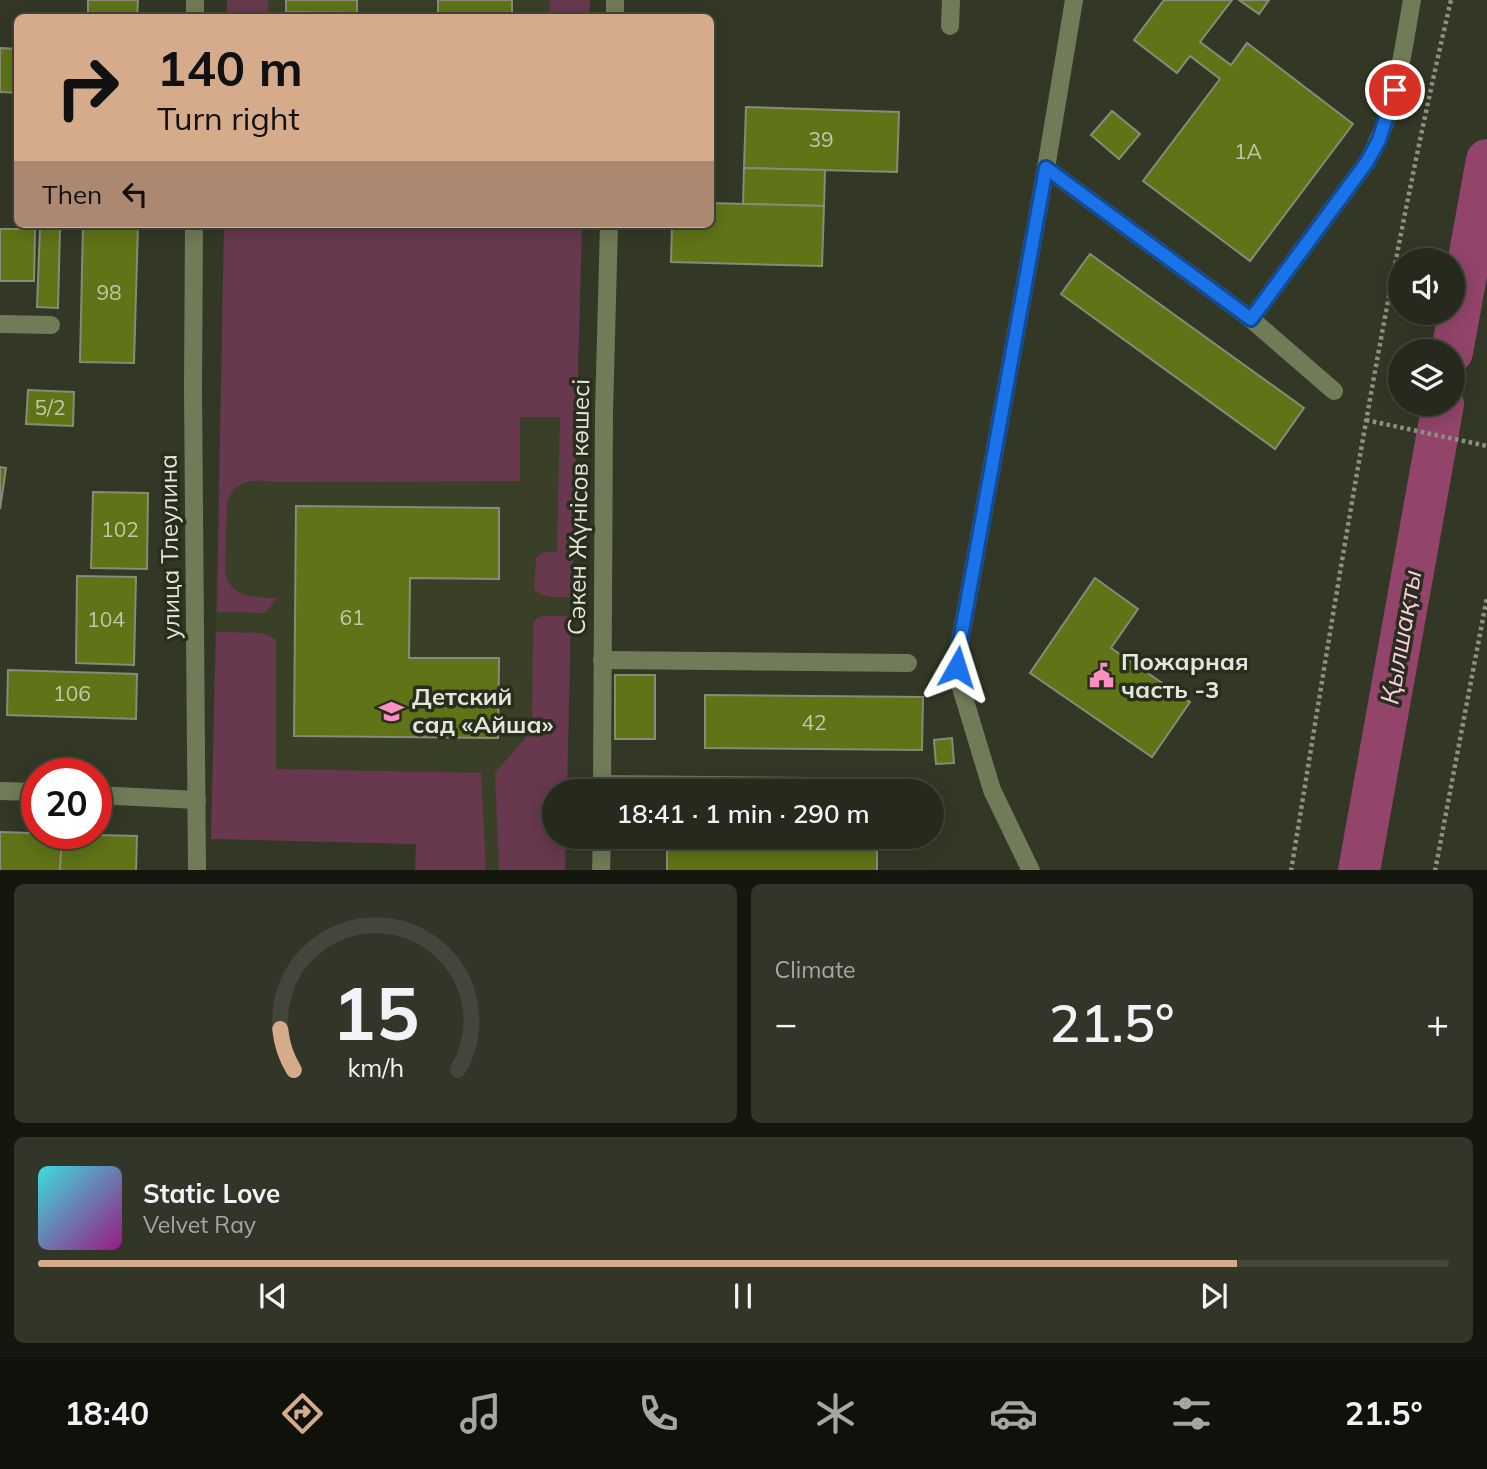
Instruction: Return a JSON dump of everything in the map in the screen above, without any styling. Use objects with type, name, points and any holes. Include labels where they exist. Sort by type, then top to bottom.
[{"type":"street","points":[[950,26],[951,0]]},
{"type":"street","points":[[1031,870],[992,790],[957,667],[1074,0]]},
{"type":"street","points":[[1251,319],[1367,162],[1379,140],[1395,90],[1412,0]]},
{"type":"street","points":[[1046,168],[1251,319],[1334,391]]},
{"type":"street","name":"улица Тлеулина","points":[[194,228],[197,870]]},
{"type":"street","name":"Сәкен Жүнісов көшесі","points":[[602,779],[604,413],[609,228]]},
{"type":"street","points":[[0,324],[51,326]]},
{"type":"street","points":[[601,660],[908,663]]},
{"type":"street","points":[[0,791],[21,792]]},
{"type":"street","points":[[112,796],[197,800]]},
{"type":"street","points":[[601,870],[602,849]]},
{"type":"path","points":[[1291,870],[1366,420],[1428,100],[1451,0]]},
{"type":"path","points":[[1366,420],[1487,446]]},
{"type":"path","points":[[1435,870],[1487,597]]},
{"type":"shaded area","points":[[227,0],[590,0],[589,14],[227,14]]},
{"type":"shaded area","points":[[227,0],[268,0],[268,14],[227,14]]},
{"type":"shaded area","points":[[550,0],[590,0],[589,14],[549,14]]},
{"type":"shaded area","name":"Детский сад «Айша»","points":[[224,228],[582,228],[567,779],[542,779],[542,849],[566,849],[565,870],[415,870],[416,844],[211,839]]},
{"type":"shaded area","points":[[224,228],[582,228],[572,597],[547,596],[534,589],[536,559],[542,553],[557,552],[560,417],[520,417],[520,481],[261,481],[241,484],[235,488],[227,503],[225,574],[239,592],[253,597],[277,598],[264,613],[217,612]]},
{"type":"shaded area","points":[[571,616],[567,779],[542,779],[542,849],[566,849],[565,870],[499,870],[495,773],[532,730],[533,623],[537,618]]},
{"type":"shaded area","points":[[216,632],[263,633],[276,639],[276,769],[481,773],[486,870],[415,870],[416,844],[211,839]]},
{"type":"building","points":[[88,0],[138,0],[137,14],[88,14]]},
{"type":"building","points":[[286,0],[357,0],[357,13],[286,12]]},
{"type":"building","points":[[438,0],[512,0],[512,14],[438,14]]},
{"type":"building","points":[[1164,0],[1232,0],[1200,42],[1231,65],[1247,43],[1353,124],[1250,261],[1143,181],[1220,79],[1190,56],[1177,73],[1134,40]]},
{"type":"building","points":[[1239,0],[1269,0],[1259,14]]},
{"type":"building","points":[[0,48],[14,49],[14,93],[0,92]]},
{"type":"building","points":[[746,107],[899,112],[897,172],[744,168]]},
{"type":"building","points":[[1112,111],[1140,134],[1119,159],[1091,135]]},
{"type":"building","points":[[744,168],[825,170],[824,206],[743,204]]},
{"type":"building","points":[[714,203],[824,206],[822,266],[671,262],[672,228],[714,228]]},
{"type":"building","points":[[40,228],[60,229],[58,308],[37,307]]},
{"type":"building","points":[[83,228],[138,228],[134,363],[80,362]]},
{"type":"building","points":[[0,229],[35,229],[34,281],[0,281]]},
{"type":"building","points":[[1090,254],[1304,408],[1275,449],[1061,294]]},
{"type":"building","points":[[28,390],[74,392],[73,426],[26,424]]},
{"type":"building","points":[[0,467],[6,468],[0,509]]},
{"type":"building","points":[[93,492],[148,493],[147,569],[91,568]]},
{"type":"building","points":[[296,506],[499,508],[499,579],[410,578],[409,658],[499,658],[498,738],[294,736]]},
{"type":"building","points":[[77,576],[136,577],[134,665],[76,663]]},
{"type":"building","points":[[1095,578],[1138,609],[1111,648],[1190,702],[1152,757],[1030,673]]},
{"type":"building","points":[[8,670],[137,674],[136,719],[7,715]]},
{"type":"building","points":[[615,675],[655,675],[655,739],[615,739]]},
{"type":"building","points":[[705,695],[923,697],[922,750],[705,748]]},
{"type":"building","points":[[952,738],[954,763],[936,764],[934,740]]},
{"type":"building","points":[[0,832],[21,833],[21,849],[61,849],[60,870],[0,870]]},
{"type":"building","points":[[112,835],[137,836],[136,870],[60,870],[61,849],[112,849]]},
{"type":"building","points":[[667,849],[877,849],[877,870],[667,870]]},
{"type":"waterway","name":"Қылшақты","points":[[1454,339],[1487,160]]},
{"type":"waterway","name":"Қылшақты","points":[[1359,870],[1441,416]]},
{"type":"place","name":"Пожарная часть -3","points":[[1101,676]]},
{"type":"place","name":"Детский сад «Айша»","points":[[392,711]]},
{"type":"route","points":[[957,667],[1046,168],[1251,319],[1367,162],[1379,140],[1395,90]]}]
